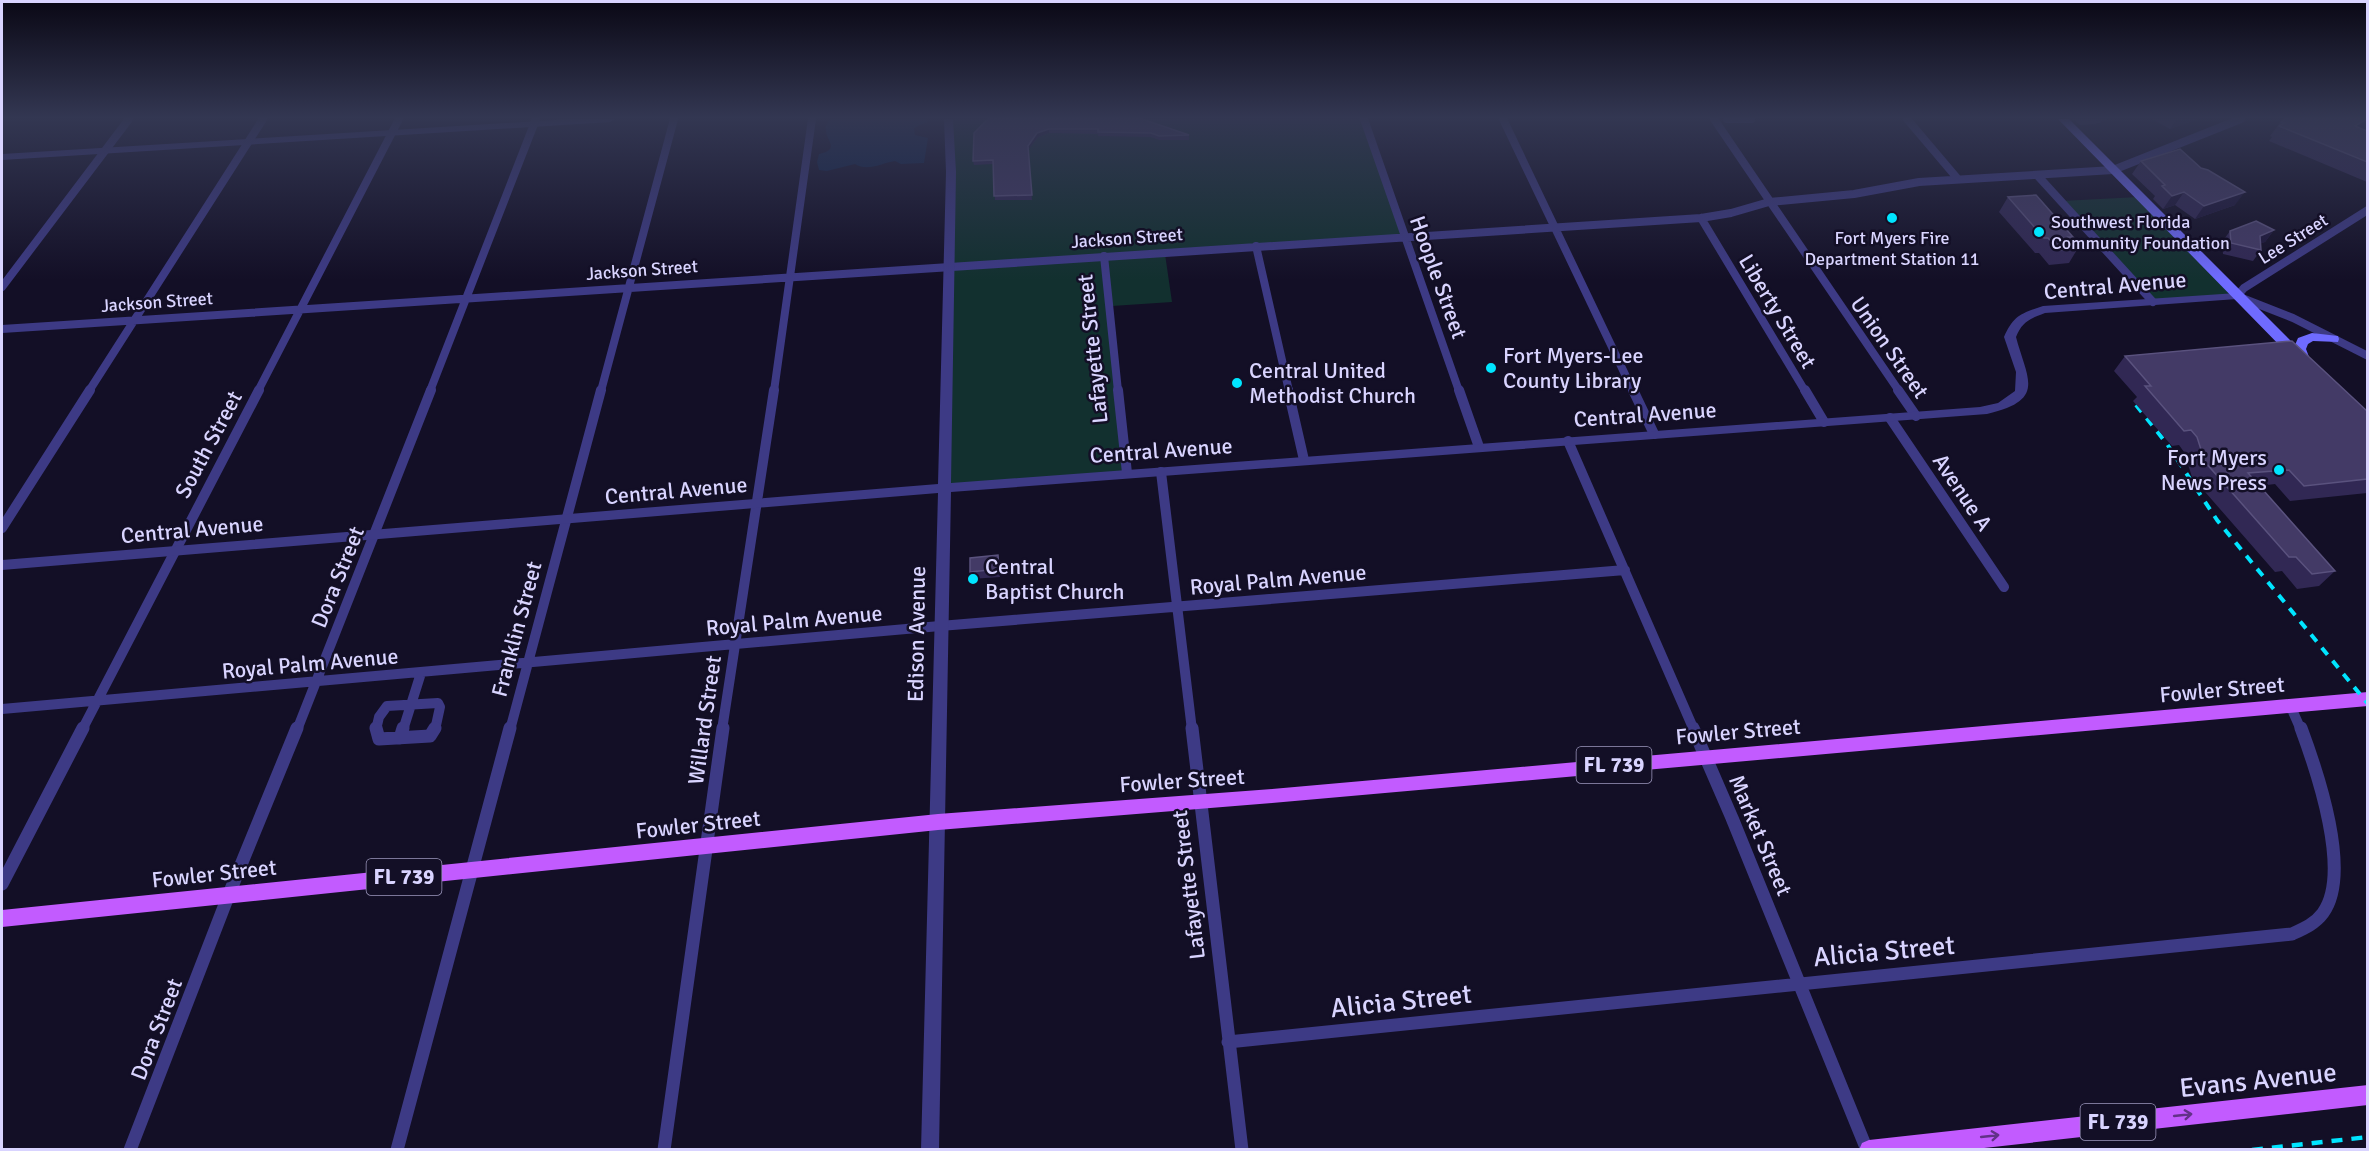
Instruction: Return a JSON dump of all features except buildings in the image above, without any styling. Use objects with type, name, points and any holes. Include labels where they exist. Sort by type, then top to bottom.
[{"type":"main road","points":[[2116,173],[2311,369],[2300,350],[2302,341],[2312,337],[2332,339]]},
{"type":"main road","name":"Fowler Street","points":[[2,919],[938,822],[2367,699]]},
{"type":"main road","name":"Evans Avenue","points":[[1868,1149],[2367,1095]]},
{"type":"street","points":[[2,287],[88,173]]},
{"type":"street","points":[[2,528],[228,173]]},
{"type":"street","name":"South Street","points":[[2,884],[371,173]]},
{"type":"street","name":"Dora Street","points":[[130,1149],[229,894],[375,535],[515,173]]},
{"type":"street","name":"Franklin Street","points":[[397,1149],[659,173]]},
{"type":"street","name":"Willard Street","points":[[664,1149],[804,173]]},
{"type":"street","name":"Edison Avenue","points":[[930,1149],[951,173]]},
{"type":"street","name":"Hoople Street","points":[[1383,173],[1479,447]]},
{"type":"street","points":[[1529,173],[1654,434]]},
{"type":"street","name":"Union Street","points":[[1750,173],[1916,416]]},
{"type":"street","points":[[1953,173],[1957,178]]},
{"type":"street","name":"Jackson Street","points":[[2,329],[1701,218],[1731,213],[1769,202],[1854,194],[1919,182],[2072,173]]},
{"type":"street","points":[[2037,175],[2153,302]]},
{"type":"street","name":"Lee Street","points":[[2237,296],[2244,288],[2367,210]]},
{"type":"street","name":"Liberty Street","points":[[1701,218],[1824,422]]},
{"type":"street","points":[[1256,246],[1304,460]]},
{"type":"street","name":"Lafayette Street","points":[[1104,256],[1127,473]]},
{"type":"street","points":[[2237,296],[2293,318],[2367,356]]},
{"type":"street","name":"Central Avenue","points":[[2,565],[1127,473],[1993,409],[2014,399],[2023,385],[2023,376],[2010,337],[2016,323],[2022,318],[2053,309],[2237,296]]},
{"type":"street","name":"Avenue A","points":[[1890,418],[2004,587]]},
{"type":"street","name":"Market Street","points":[[1568,441],[1732,818],[1868,1149]]},
{"type":"street","name":"Lafayette Street","points":[[1161,472],[1242,1149]]},
{"type":"street","name":"Royal Palm Avenue","points":[[2,709],[940,626],[1625,570]]},
{"type":"street","points":[[400,738],[421,673]]},
{"type":"street","points":[[438,703],[441,706],[434,733],[400,738],[379,740],[374,733],[381,712],[387,706],[438,703]]},
{"type":"street","name":"Alicia Street","points":[[1228,1042],[2292,934],[2309,927],[2327,907],[2331,893],[2333,859],[2324,798],[2300,724],[2290,705]]},
{"type":"green space","points":[[951,173],[1380,173],[1402,235],[951,264]]},
{"type":"green space","points":[[2139,197],[2237,296],[2153,301],[2061,201]]},
{"type":"green space","points":[[1165,254],[1172,302],[1112,306],[1107,257]]},
{"type":"green space","points":[[1101,258],[1124,471],[946,487],[950,267]]},
{"type":"railway","points":[[2136,405],[2167,444],[2217,520],[2368,704]]},
{"type":"railway","points":[[2252,1150],[2368,1137]]},
{"type":"place","name":"Fort Myers Fire Department Station 11","points":[[1892,218]]},
{"type":"place","name":"Southwest Florida Community Foundation","points":[[2039,232]]},
{"type":"place","name":"Fort Myers-Lee County Library","points":[[1491,368]]},
{"type":"place","name":"Central United Methodist Church","points":[[1237,383]]},
{"type":"place","name":"Fort Myers News Press","points":[[2279,470]]},
{"type":"place","name":"Central Baptist Church","points":[[973,579]]}]
